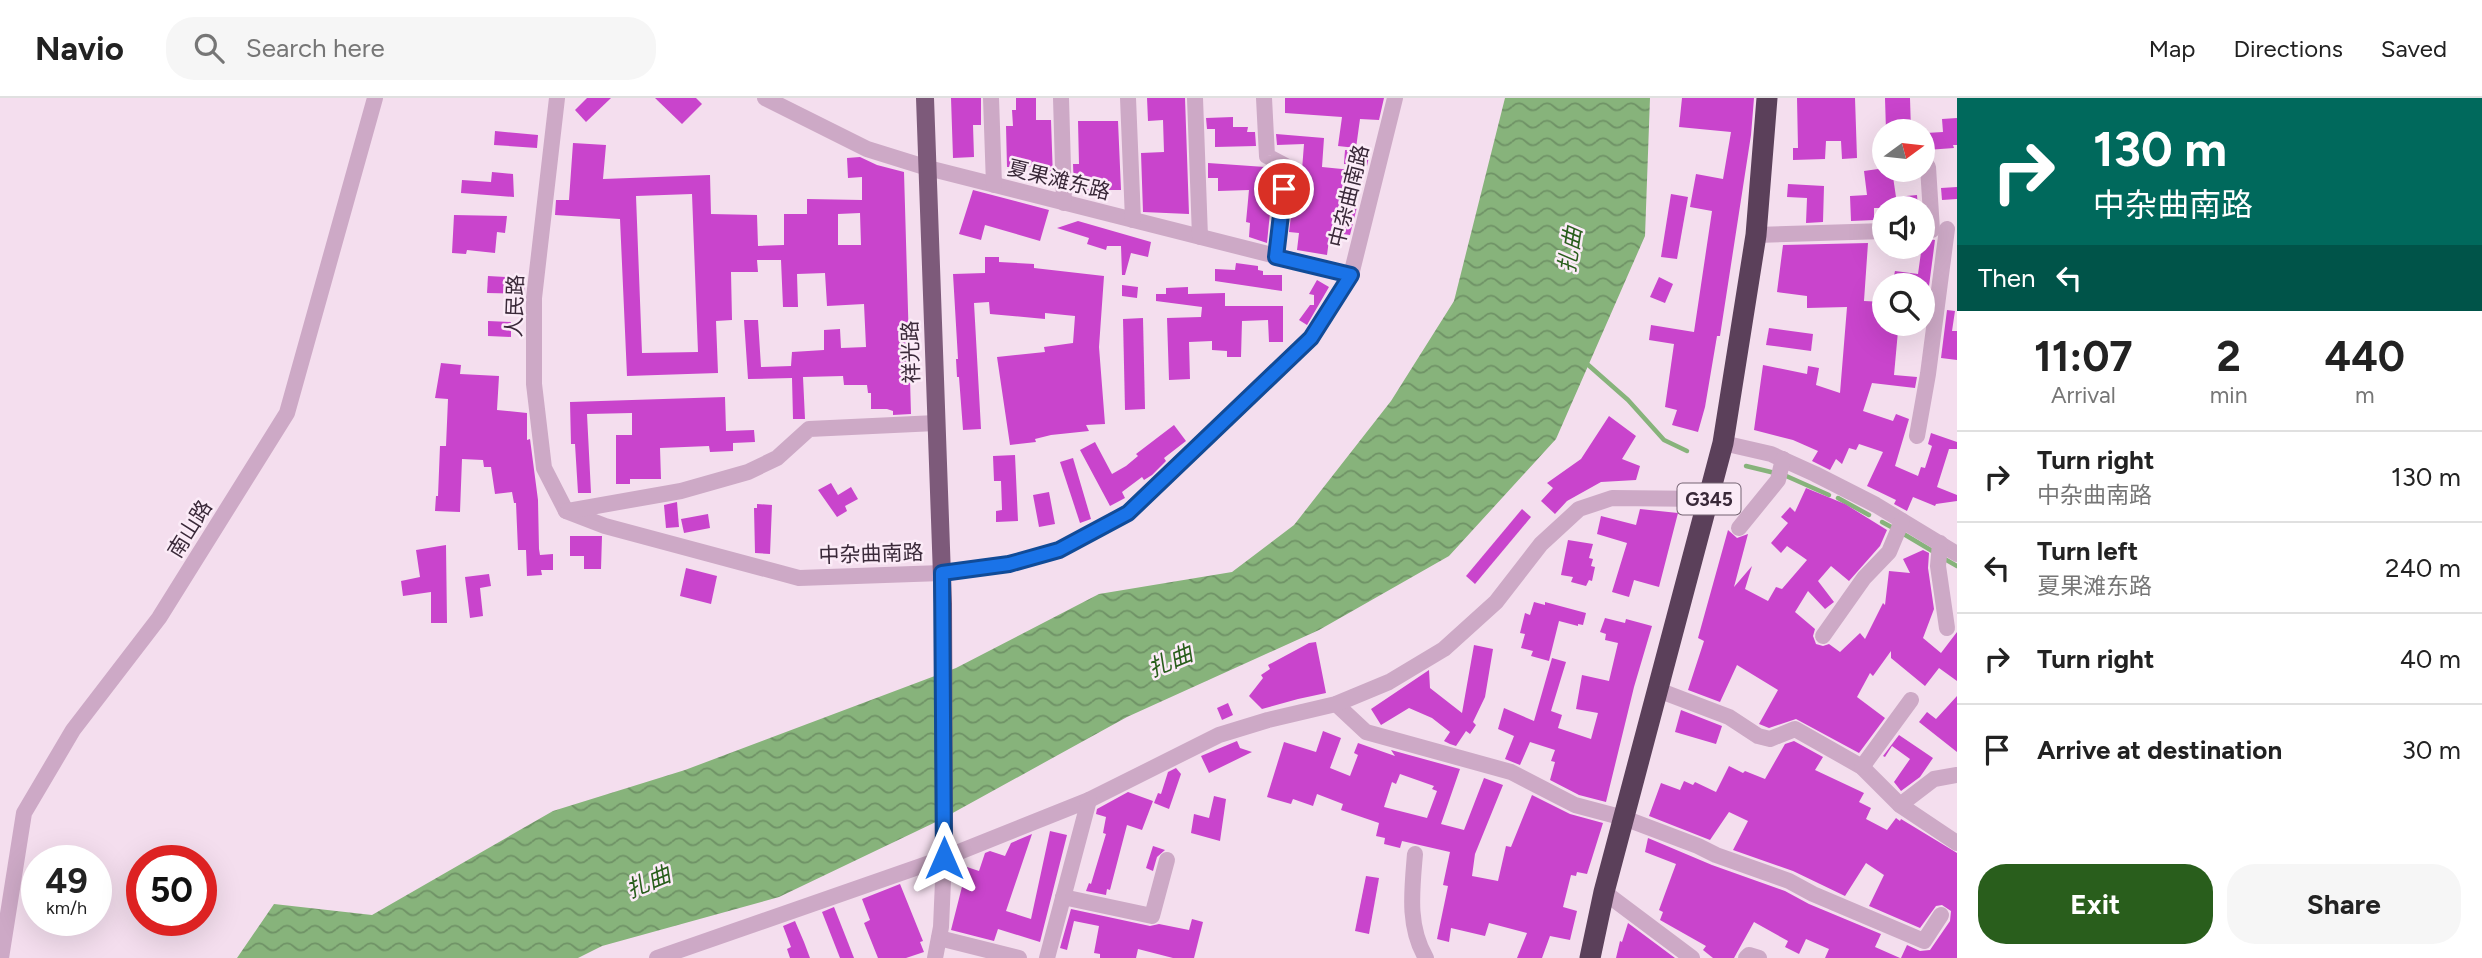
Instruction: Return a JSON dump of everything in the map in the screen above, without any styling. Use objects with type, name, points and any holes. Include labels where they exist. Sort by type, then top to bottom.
[{"type":"highway","name":"G345","points":[[1590,958],[1723,443],[1756,235],[1767,98]]},
{"type":"main road","name":"祥光路","points":[[925,98],[943,604],[944,858]]},
{"type":"street","name":"南山路","points":[[1,958],[23,813],[73,730],[159,618],[287,413],[375,98]]},
{"type":"street","name":"人民路","points":[[557,98],[534,298],[534,384],[544,468],[566,511]]},
{"type":"street","name":"夏果滩东路","points":[[765,98],[867,149],[928,168],[1351,275]]},
{"type":"street","points":[[991,98],[994,185]]},
{"type":"street","points":[[1061,98],[1064,203]]},
{"type":"street","points":[[1128,98],[1133,220]]},
{"type":"street","points":[[1195,98],[1200,237]]},
{"type":"street","points":[[1264,98],[1266,156],[1286,166],[1276,257]]},
{"type":"street","name":"中杂曲南路","points":[[566,511],[605,526],[799,578],[942,573],[1009,564],[1059,550],[1128,513],[1311,338],[1351,275],[1395,98]]},
{"type":"street","points":[[1917,436],[1930,363],[1940,230],[1931,182]]},
{"type":"street","points":[[1756,235],[1872,231]]},
{"type":"street","points":[[566,511],[681,491],[748,472],[777,458],[809,429],[936,423]]},
{"type":"street","points":[[1723,443],[1783,459],[1902,521],[1957,554]]},
{"type":"street","points":[[1739,528],[1778,480],[1783,459]]},
{"type":"street","points":[[657,958],[695,952],[944,858],[1088,800],[1219,735],[1336,704],[1390,682],[1444,649],[1496,602],[1541,544],[1579,509],[1612,499],[1709,499]]},
{"type":"street","points":[[1823,636],[1864,578],[1889,552],[1902,521]]},
{"type":"street","points":[[1940,544],[1938,566],[1947,628]]},
{"type":"street","points":[[1658,690],[1729,717],[1758,736],[1770,739],[1795,729],[1862,767],[1900,805],[1957,843]]},
{"type":"street","points":[[1862,767],[1911,700]]},
{"type":"street","points":[[1336,704],[1366,732],[1511,772],[1575,805],[1624,818],[1789,881],[1834,903],[1924,940],[1941,915]]},
{"type":"street","points":[[1900,805],[1934,779],[1957,775]]},
{"type":"street","points":[[1047,958],[1088,800]]},
{"type":"street","points":[[1415,854],[1411,905],[1418,945],[1426,958]]},
{"type":"street","points":[[935,958],[939,938],[944,858]]},
{"type":"street","points":[[1063,897],[1152,916],[1167,860]]},
{"type":"street","points":[[1605,892],[1692,958]]},
{"type":"street","points":[[939,938],[1019,958]]},
{"type":"street","points":[[1746,958],[1749,955],[1759,958]]},
{"type":"water","name":"扎曲","points":[[1505,98],[1650,98],[1645,236],[1556,439],[1449,556],[1319,630],[1127,717],[940,820],[779,897],[602,946],[578,958],[237,958],[274,904],[372,915],[553,811],[685,770],[956,668],[1099,594],[1232,572],[1294,525],[1391,401],[1454,301]]},
{"type":"building","points":[[587,98],[611,98],[586,122],[575,110]]},
{"type":"building","points":[[655,98],[696,98],[702,104],[682,124]]},
{"type":"building","points":[[951,98],[981,98],[981,125],[973,125],[974,157],[953,158]]},
{"type":"building","points":[[1016,98],[1036,98],[1036,120],[1051,120],[1053,179],[1041,179],[1041,166],[1007,167],[1006,126],[1013,126],[1012,110],[1016,110]]},
{"type":"building","points":[[1147,98],[1185,98],[1189,214],[1143,212],[1141,153],[1164,152],[1163,120],[1148,121]]},
{"type":"building","points":[[1285,98],[1384,98],[1379,120],[1360,119],[1356,148],[1338,146],[1342,117],[1285,113]]},
{"type":"building","points":[[1682,98],[1754,98],[1751,135],[1720,336],[1717,336],[1698,432],[1672,425],[1677,410],[1665,407],[1674,344],[1649,340],[1651,325],[1694,332],[1712,211],[1690,207],[1696,174],[1723,179],[1731,132],[1679,127]]},
{"type":"building","points":[[1797,98],[1855,98],[1857,158],[1842,159],[1841,141],[1826,141],[1825,159],[1793,160],[1793,148],[1798,148]]},
{"type":"building","points":[[1885,98],[1910,98],[1911,119],[1886,119]]},
{"type":"building","points":[[1233,117],[1233,127],[1248,127],[1247,132],[1255,132],[1256,146],[1215,147],[1215,129],[1207,129],[1206,118]]},
{"type":"building","points":[[1957,118],[1957,145],[1953,145],[1954,148],[1936,149],[1936,132],[1943,132],[1942,119]]},
{"type":"building","points":[[1078,121],[1118,121],[1121,190],[1096,190],[1096,193],[1074,191],[1073,164],[1079,164]]},
{"type":"building","points":[[495,131],[538,135],[537,148],[494,145]]},
{"type":"building","points":[[1276,134],[1324,138],[1322,167],[1352,170],[1347,205],[1357,207],[1350,235],[1330,232],[1327,255],[1297,250],[1299,233],[1289,232],[1292,208],[1299,209],[1304,144],[1277,145]]},
{"type":"building","points":[[573,143],[606,145],[603,179],[710,175],[711,214],[757,215],[758,246],[784,245],[784,214],[807,214],[807,199],[862,200],[862,177],[848,178],[847,158],[860,157],[904,172],[911,414],[893,415],[893,411],[887,409],[871,409],[871,393],[868,393],[867,385],[844,385],[843,376],[803,377],[805,419],[793,419],[792,378],[748,379],[744,320],[758,320],[761,367],[791,366],[792,352],[824,350],[824,330],[840,329],[841,348],[866,347],[864,304],[827,306],[825,273],[797,274],[798,307],[783,307],[781,260],[757,260],[758,272],[731,272],[732,320],[716,321],[718,373],[627,376],[620,219],[555,215],[556,200],[569,200]],"holes":[[[692,194],[698,352],[642,353],[636,196]],[[860,213],[861,245],[838,245],[838,214]]]},
{"type":"building","points":[[1345,150],[1370,152],[1367,166],[1344,164]]},
{"type":"building","points":[[1208,163],[1265,167],[1274,172],[1267,243],[1249,237],[1250,223],[1246,222],[1249,190],[1218,191],[1218,178],[1208,178]]},
{"type":"building","points":[[1872,170],[1872,182],[1894,182],[1896,196],[1872,196],[1872,220],[1851,221],[1850,196],[1867,195],[1864,171]]},
{"type":"building","points":[[492,172],[513,174],[514,197],[461,193],[462,180],[491,182]]},
{"type":"building","points":[[1788,184],[1824,186],[1823,222],[1806,223],[1807,198],[1787,197]]},
{"type":"building","points":[[1957,187],[1957,199],[1942,200],[1941,188]]},
{"type":"building","points":[[973,190],[1049,210],[1040,241],[985,225],[981,240],[959,234]]},
{"type":"building","points":[[1671,194],[1688,197],[1677,259],[1661,257]]},
{"type":"building","points":[[454,215],[507,216],[505,233],[497,232],[495,253],[467,250],[466,254],[452,253]]},
{"type":"building","points":[[1078,221],[1151,242],[1148,257],[1131,253],[1125,275],[1122,275],[1121,246],[1107,246],[1106,250],[1087,244],[1089,238],[1057,228]]},
{"type":"building","points":[[1868,243],[1864,301],[1872,301],[1872,336],[1898,336],[1894,375],[1917,377],[1915,388],[1872,383],[1863,411],[1893,421],[1896,414],[1909,419],[1895,466],[1918,476],[1921,467],[1925,468],[1932,446],[1928,444],[1931,433],[1957,442],[1957,449],[1949,449],[1937,487],[1957,495],[1957,501],[1935,506],[1913,497],[1907,511],[1894,504],[1896,500],[1867,486],[1883,452],[1859,444],[1856,450],[1849,448],[1842,464],[1836,459],[1830,470],[1812,461],[1818,451],[1793,440],[1754,430],[1763,365],[1807,374],[1808,366],[1819,368],[1816,385],[1840,393],[1847,307],[1807,308],[1807,296],[1777,292],[1783,245]]},
{"type":"building","points":[[985,257],[999,257],[999,262],[1034,264],[1034,268],[1104,276],[1099,347],[1105,424],[1086,425],[1089,431],[1051,435],[1035,439],[1036,442],[1010,445],[997,357],[1045,352],[1044,347],[1073,343],[1075,316],[1045,313],[1045,319],[990,314],[989,302],[974,303],[981,429],[963,430],[957,377],[953,274],[985,273]]},
{"type":"building","points":[[1920,259],[1933,259],[1931,273],[1918,273]]},
{"type":"building","points":[[1236,263],[1258,266],[1263,275],[1282,275],[1282,291],[1215,281],[1215,269],[1235,270]]},
{"type":"building","points":[[488,276],[525,278],[524,294],[487,293]]},
{"type":"building","points":[[1659,277],[1673,284],[1665,303],[1650,297]]},
{"type":"building","points":[[1317,280],[1329,287],[1307,325],[1299,320],[1310,305],[1314,305],[1314,295],[1309,294]]},
{"type":"building","points":[[1122,285],[1138,287],[1137,298],[1122,296]]},
{"type":"building","points":[[1188,287],[1188,294],[1225,293],[1225,306],[1283,306],[1283,342],[1269,342],[1268,320],[1242,321],[1241,357],[1227,357],[1227,351],[1212,350],[1212,341],[1189,342],[1190,379],[1169,380],[1167,318],[1201,317],[1202,307],[1156,301],[1156,294],[1166,294],[1166,288]]},
{"type":"building","points":[[1947,310],[1955,311],[1952,331],[1957,331],[1957,360],[1941,358]]},
{"type":"building","points":[[1143,318],[1145,409],[1125,410],[1123,319]]},
{"type":"building","points":[[488,321],[511,322],[511,337],[488,336]]},
{"type":"building","points":[[1769,328],[1813,334],[1811,351],[1766,345]]},
{"type":"building","points":[[441,363],[461,365],[460,374],[499,376],[497,410],[527,413],[527,440],[530,439],[538,500],[539,549],[540,555],[553,554],[553,570],[541,570],[542,575],[527,576],[526,550],[518,550],[516,503],[512,492],[495,494],[491,467],[484,467],[483,460],[462,459],[460,512],[435,511],[440,446],[446,446],[448,399],[435,398]]},
{"type":"building","points":[[725,397],[726,431],[754,430],[755,442],[733,443],[733,451],[710,452],[709,446],[660,448],[661,479],[630,479],[630,484],[616,484],[616,435],[632,435],[632,413],[587,414],[591,493],[578,493],[575,444],[571,444],[570,402]]},
{"type":"building","points":[[1609,416],[1636,436],[1622,459],[1640,466],[1636,480],[1601,482],[1567,501],[1555,514],[1541,501],[1553,488],[1547,483],[1581,459]]},
{"type":"building","points":[[1174,425],[1186,441],[1164,458],[1166,461],[1152,475],[1144,480],[1142,477],[1122,492],[1125,498],[1110,506],[1080,450],[1095,442],[1112,474],[1126,466],[1138,456],[1136,454]]},
{"type":"building","points":[[1015,455],[1018,521],[996,522],[996,511],[1002,510],[1001,481],[994,481],[993,456]]},
{"type":"building","points":[[1073,458],[1091,519],[1080,523],[1060,462]]},
{"type":"building","points":[[831,483],[838,495],[851,487],[858,499],[845,506],[847,511],[837,517],[818,490]]},
{"type":"building","points":[[1806,488],[1845,504],[1887,530],[1880,546],[1849,581],[1831,566],[1818,581],[1834,602],[1825,609],[1808,591],[1795,612],[1815,629],[1813,636],[1816,644],[1829,644],[1840,652],[1860,633],[1865,639],[1883,603],[1885,605],[1889,571],[1910,573],[1903,559],[1923,550],[1929,553],[1928,568],[1934,609],[1923,638],[1941,653],[1957,632],[1957,681],[1939,668],[1925,686],[1891,658],[1891,651],[1873,676],[1870,673],[1857,697],[1885,718],[1859,753],[1796,719],[1769,728],[1759,724],[1778,690],[1737,665],[1720,702],[1688,690],[1704,641],[1698,638],[1728,530],[1737,538],[1748,534],[1734,587],[1752,566],[1745,589],[1768,601],[1776,587],[1782,589],[1807,560],[1787,546],[1781,553],[1771,543],[1788,523],[1781,517],[1790,507],[1795,512]]},
{"type":"building","points":[[1049,492],[1055,524],[1039,527],[1033,495]]},
{"type":"building","points":[[677,502],[679,527],[666,528],[664,505]]},
{"type":"building","points":[[757,504],[772,505],[770,554],[755,553],[754,508],[757,508]]},
{"type":"building","points":[[1522,509],[1531,517],[1475,584],[1466,576]]},
{"type":"building","points":[[1640,509],[1678,513],[1659,587],[1634,580],[1629,597],[1612,592],[1627,543],[1597,534],[1601,516],[1636,525]]},
{"type":"building","points":[[708,514],[710,528],[684,533],[681,519]]},
{"type":"building","points":[[570,536],[602,536],[601,569],[584,569],[584,556],[570,556]]},
{"type":"building","points":[[1568,540],[1593,544],[1589,558],[1593,559],[1591,566],[1595,567],[1592,581],[1589,580],[1586,586],[1571,582],[1573,577],[1561,575]]},
{"type":"building","points":[[446,545],[447,623],[431,623],[431,592],[403,596],[401,581],[420,577],[416,550]]},
{"type":"building","points":[[686,568],[717,576],[711,604],[680,596]]},
{"type":"building","points":[[489,574],[491,586],[480,588],[483,616],[470,618],[465,577]]},
{"type":"building","points":[[1534,602],[1545,605],[1545,602],[1586,613],[1583,625],[1559,621],[1549,661],[1531,656],[1533,651],[1521,648],[1525,634],[1520,633],[1525,613],[1530,615]]},
{"type":"building","points":[[1605,618],[1625,623],[1626,619],[1652,626],[1606,802],[1579,795],[1550,780],[1555,762],[1551,761],[1555,750],[1530,742],[1520,765],[1505,759],[1514,736],[1498,729],[1504,708],[1534,721],[1552,658],[1566,662],[1551,711],[1562,715],[1558,728],[1591,739],[1598,713],[1576,709],[1582,675],[1609,681],[1618,643],[1605,640],[1606,634],[1600,632]]},
{"type":"building","points":[[1316,642],[1326,693],[1262,709],[1249,696],[1263,678],[1261,675],[1270,669],[1268,665],[1309,643]]},
{"type":"building","points":[[1474,645],[1493,649],[1485,697],[1473,722],[1476,725],[1470,734],[1466,731],[1456,746],[1450,744],[1444,741],[1450,732],[1432,718],[1409,708],[1381,725],[1371,709],[1429,670],[1430,688],[1462,713]]},
{"type":"building","points":[[1957,696],[1957,752],[1919,722],[1927,712],[1936,719]]},
{"type":"building","points":[[1228,703],[1233,715],[1222,720],[1217,708]]},
{"type":"building","points":[[1681,710],[1722,726],[1716,744],[1675,732]]},
{"type":"building","points":[[1323,731],[1341,738],[1330,768],[1350,776],[1358,755],[1354,753],[1358,743],[1395,756],[1391,750],[1460,769],[1441,824],[1464,830],[1484,778],[1503,785],[1475,854],[1472,876],[1498,881],[1506,846],[1511,847],[1532,795],[1570,814],[1603,823],[1587,874],[1577,872],[1576,876],[1571,875],[1563,907],[1577,911],[1570,940],[1550,936],[1542,958],[1517,958],[1527,933],[1489,923],[1485,936],[1451,928],[1449,942],[1437,939],[1448,886],[1443,885],[1450,852],[1402,841],[1400,848],[1384,844],[1385,838],[1376,836],[1379,823],[1341,810],[1343,804],[1317,794],[1313,806],[1293,799],[1291,804],[1267,797],[1284,742],[1316,752]],"holes":[[[1400,774],[1434,786],[1432,789],[1437,791],[1427,818],[1384,807],[1392,782],[1396,784]]]},
{"type":"building","points":[[1899,735],[1933,758],[1920,777],[1901,791],[1894,782],[1910,759],[1892,746],[1885,757],[1883,756]]},
{"type":"building","points":[[1237,741],[1240,748],[1252,752],[1209,773],[1201,756]]},
{"type":"building","points":[[1794,741],[1823,757],[1815,770],[1864,793],[1859,802],[1871,808],[1866,819],[1887,830],[1896,818],[1900,821],[1901,819],[1957,853],[1957,958],[1901,958],[1907,945],[1920,951],[1930,950],[1950,921],[1951,911],[1942,905],[1936,906],[1920,928],[1869,906],[1884,875],[1866,863],[1845,896],[1793,871],[1733,850],[1748,821],[1729,812],[1710,840],[1649,816],[1661,783],[1680,790],[1684,781],[1693,785],[1695,782],[1716,792],[1729,766],[1765,779],[1785,744]]},
{"type":"building","points":[[1176,768],[1181,774],[1169,809],[1154,803],[1158,793],[1161,794],[1168,772]]},
{"type":"building","points":[[1128,792],[1153,801],[1142,830],[1127,825],[1110,890],[1107,889],[1106,895],[1086,891],[1089,883],[1091,884],[1106,834],[1103,833],[1106,817],[1096,814],[1097,809]]},
{"type":"building","points":[[1214,796],[1226,799],[1220,841],[1191,833],[1194,814],[1209,818]]},
{"type":"building","points":[[1050,831],[1067,835],[1040,942],[998,929],[994,941],[951,930],[967,867],[979,871],[985,853],[990,851],[1005,856],[1011,843],[1032,834],[1006,911],[1031,919]]},
{"type":"building","points":[[1648,838],[1785,891],[1881,934],[1875,947],[1900,958],[1825,958],[1829,949],[1806,939],[1799,954],[1785,947],[1788,941],[1754,922],[1734,958],[1713,958],[1703,950],[1706,946],[1660,920],[1663,912],[1659,910],[1676,864],[1645,852]]},
{"type":"building","points":[[1153,846],[1165,850],[1157,857],[1153,871],[1146,868]]},
{"type":"building","points":[[1366,876],[1379,878],[1369,934],[1355,931]]},
{"type":"building","points":[[900,884],[923,941],[920,942],[924,952],[906,958],[878,958],[864,923],[870,920],[862,899]]},
{"type":"building","points":[[834,907],[854,958],[840,958],[822,912]]},
{"type":"building","points":[[1071,909],[1150,926],[1159,924],[1189,930],[1192,919],[1203,922],[1194,958],[1173,958],[1138,949],[1136,958],[1100,958],[1100,954],[1094,953],[1099,926],[1074,921],[1067,950],[1060,948]]},
{"type":"building","points":[[795,921],[810,958],[790,958],[787,949],[791,947],[783,926]]},
{"type":"building","points":[[1628,923],[1675,958],[1616,958]]},
{"type":"waterway","points":[[1586,363],[1628,400],[1664,440],[1687,451]]},
{"type":"waterway","points":[[1746,466],[1775,473]]},
{"type":"waterway","points":[[1784,475],[1829,495]]},
{"type":"waterway","points":[[1838,498],[1869,515]]},
{"type":"waterway","points":[[1882,522],[1895,529]]},
{"type":"waterway","points":[[1902,533],[1934,552]]},
{"type":"waterway","points":[[1943,558],[1957,566]]},
{"type":"route","points":[[944,858],[942,573],[1009,564],[1059,550],[1128,513],[1311,338],[1351,275],[1276,257],[1284,189]]}]
